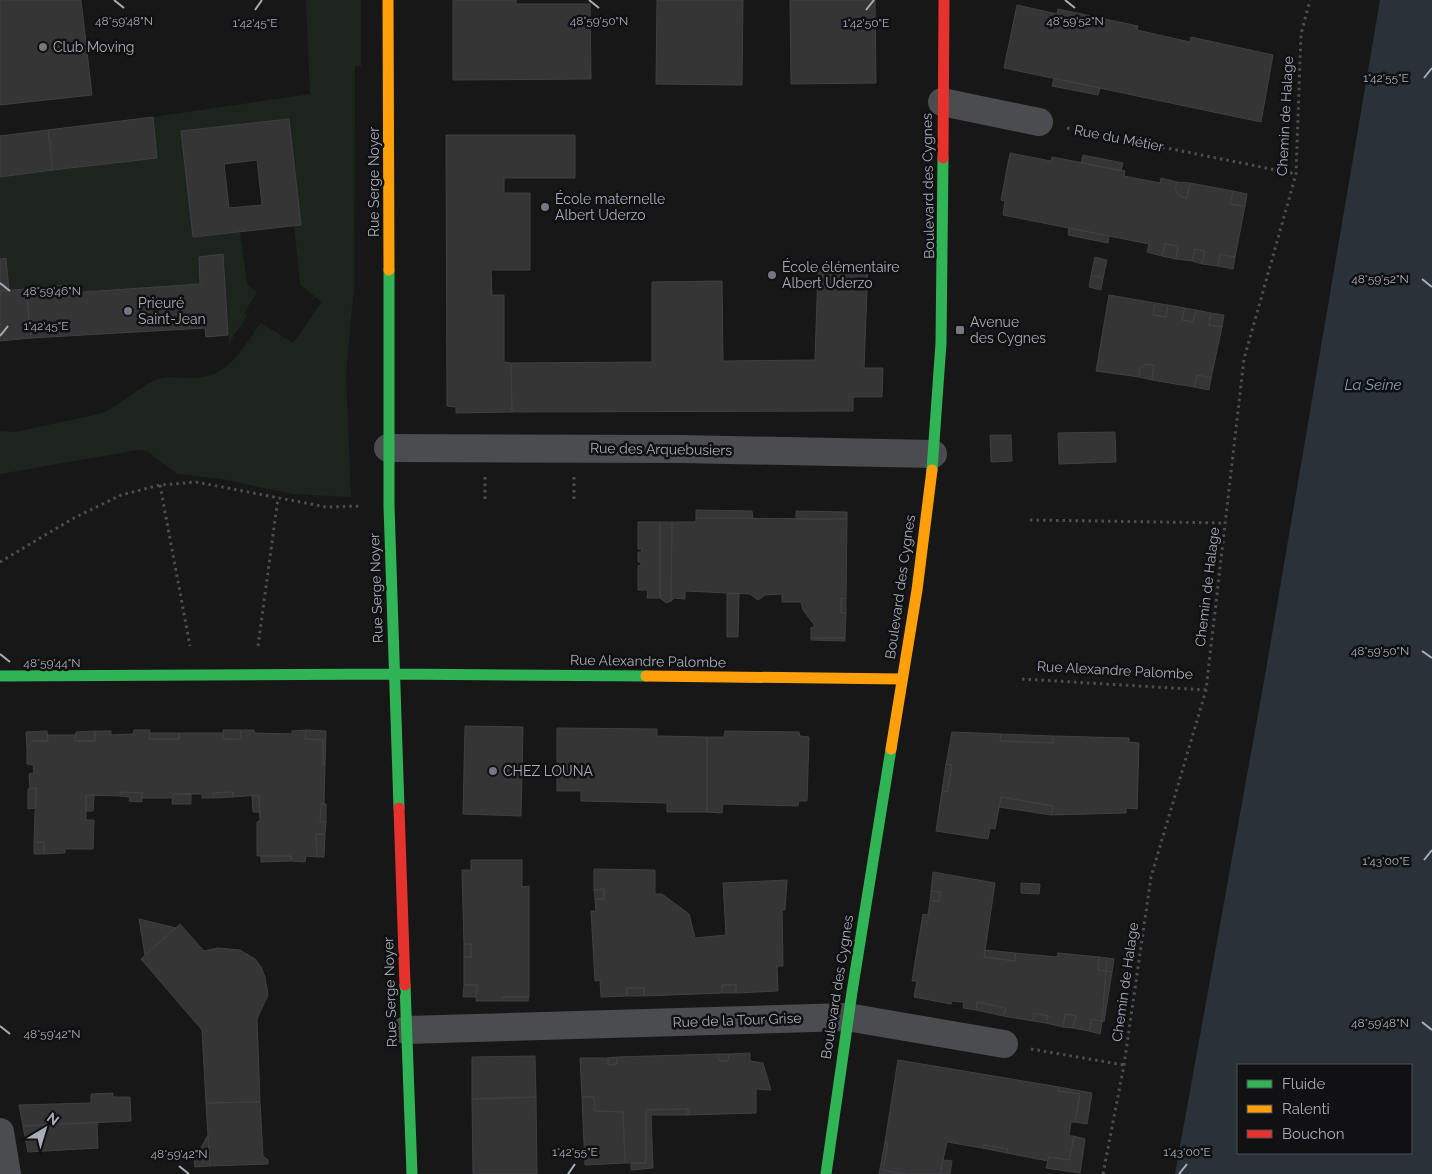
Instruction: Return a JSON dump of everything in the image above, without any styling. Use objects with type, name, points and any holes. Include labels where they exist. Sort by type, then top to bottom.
[{"type":"street","name":"Rue Serge Noyer","points":[[388,0],[389,506],[393,674],[412,1174]]},
{"type":"street","name":"Boulevard des Cygnes","points":[[826,1174],[847,1017],[902,679],[933,454],[944,278],[942,102],[944,0]]},
{"type":"street","points":[[942,102],[1040,122]]},
{"type":"street","name":"Rue des Arquebusiers","points":[[388,448],[662,449],[933,454]]},
{"type":"street","name":"Rue Alexandre Palombe","points":[[0,676],[393,674],[902,679]]},
{"type":"street","name":"Rue de la Tour Grise","points":[[406,1030],[847,1017],[1004,1044]]},
{"type":"street","points":[[0,1132],[7,1174]]},
{"type":"path","name":"Chemin de Halage","points":[[1103,1174],[1124,1065],[1151,877],[1206,690],[1244,359],[1296,174],[1301,34],[1310,0]]},
{"type":"path","name":"Rue du Métier","points":[[1040,122],[1296,174]]},
{"type":"path","points":[[0,562],[72,519],[113,499],[160,485],[196,482],[326,507],[389,506]]},
{"type":"path","points":[[160,485],[191,650]]},
{"type":"path","points":[[258,648],[278,498]]},
{"type":"path","points":[[360,506],[361,516]]},
{"type":"path","points":[[1030,520],[1226,523]]},
{"type":"path","points":[[248,648],[267,648]]},
{"type":"path","name":"Rue Alexandre Palombe","points":[[1022,679],[1206,690]]},
{"type":"path","points":[[1004,1044],[1124,1065]]},
{"type":"shaded area","points":[[306,0],[361,0],[361,66],[355,66],[354,289],[346,372],[351,497],[293,494],[221,479],[177,474],[147,451],[138,450],[0,474],[0,431],[15,432],[99,414],[159,379],[168,377],[197,378],[218,372],[235,358],[261,323],[293,343],[322,302],[300,285],[294,226],[301,225],[289,119],[182,131],[193,237],[240,232],[247,285],[257,292],[244,313],[247,316],[229,343],[222,254],[199,257],[200,284],[69,293],[67,285],[9,291],[6,258],[0,259],[0,177],[157,158],[153,117],[310,94]]},
{"type":"water","name":"La Seine","points":[[1380,0],[1432,0],[1432,1174],[1175,1174],[1266,670]]},
{"type":"building","name":"Club Moving","points":[[0,0],[81,0],[92,95],[0,105]]},
{"type":"building","points":[[453,0],[516,0],[516,4],[590,4],[591,79],[453,80]]},
{"type":"building","points":[[657,0],[743,0],[742,85],[656,84]]},
{"type":"building","points":[[790,0],[875,0],[876,83],[791,84]]},
{"type":"building","points":[[1017,5],[1057,14],[1058,9],[1138,26],[1137,30],[1190,42],[1191,37],[1273,55],[1261,122],[1004,68]]},
{"type":"building","points":[[1054,78],[1100,88],[1098,95],[1052,86]]},
{"type":"building","points":[[153,117],[157,158],[53,170],[48,130]]},
{"type":"building","points":[[289,119],[301,225],[193,237],[181,131]],"holes":[[[257,160],[262,205],[229,208],[224,164]]]},
{"type":"building","points":[[48,130],[53,170],[0,177],[0,136]]},
{"type":"building","points":[[446,135],[575,135],[575,178],[504,178],[504,193],[530,193],[530,270],[491,270],[492,295],[504,295],[504,362],[511,363],[512,412],[456,413],[456,407],[447,406]]},
{"type":"building","points":[[1010,153],[1051,161],[1052,157],[1125,171],[1124,176],[1160,183],[1161,178],[1177,182],[1175,190],[1181,197],[1187,198],[1190,183],[1233,191],[1230,204],[1245,206],[1235,257],[1220,254],[1218,266],[1202,264],[1205,251],[1195,249],[1192,261],[1176,259],[1178,246],[1165,244],[1162,256],[1147,252],[1149,244],[1003,215],[1005,201],[1001,200]]},
{"type":"building","points":[[1083,155],[1123,163],[1121,171],[1081,163]]},
{"type":"building","points":[[1177,182],[1190,183],[1187,198],[1181,197],[1175,190]]},
{"type":"building","points":[[1233,191],[1247,194],[1245,206],[1230,204]]},
{"type":"building","points":[[1069,228],[1109,236],[1108,243],[1068,235]]},
{"type":"building","points":[[1165,244],[1178,246],[1176,259],[1162,256]]},
{"type":"building","points":[[1195,249],[1205,251],[1202,264],[1192,261]]},
{"type":"building","name":"Prieuré Saint-Jean","points":[[223,254],[228,335],[206,337],[205,328],[31,338],[26,289],[68,285],[69,293],[200,284],[199,257]]},
{"type":"building","points":[[1220,254],[1235,257],[1233,269],[1218,266]]},
{"type":"building","points":[[1095,257],[1107,260],[1103,278],[1091,275]]},
{"type":"building","points":[[6,258],[9,291],[0,291],[0,259]]},
{"type":"building","points":[[868,265],[864,368],[883,368],[882,397],[853,397],[853,411],[512,412],[511,363],[652,362],[652,282],[722,281],[723,361],[815,360],[818,269]]},
{"type":"building","points":[[1091,275],[1103,278],[1101,290],[1089,287]]},
{"type":"building","points":[[26,289],[31,338],[0,341],[0,291]]},
{"type":"building","points":[[1109,295],[1155,303],[1153,315],[1166,317],[1168,305],[1185,308],[1182,320],[1193,322],[1196,310],[1211,313],[1209,325],[1222,327],[1211,378],[1197,375],[1194,387],[1152,380],[1154,365],[1147,364],[1140,368],[1139,377],[1096,371]]},
{"type":"building","points":[[1155,303],[1168,305],[1166,317],[1153,315]]},
{"type":"building","points":[[1185,308],[1196,310],[1193,322],[1182,320]]},
{"type":"building","points":[[1211,313],[1224,315],[1222,327],[1209,325]]},
{"type":"building","points":[[1147,364],[1154,365],[1152,380],[1139,377],[1140,368]]},
{"type":"building","points":[[1197,375],[1211,378],[1209,390],[1194,387]]},
{"type":"building","points":[[1115,432],[1116,462],[1059,464],[1058,433]]},
{"type":"building","points":[[990,435],[1011,435],[1012,461],[991,462]]},
{"type":"building","points":[[696,510],[752,511],[753,518],[696,518]]},
{"type":"building","points":[[796,511],[847,512],[847,519],[796,519]]},
{"type":"building","points":[[696,518],[847,519],[846,599],[841,598],[841,613],[846,613],[845,638],[811,638],[811,628],[815,626],[803,610],[801,602],[782,602],[782,594],[765,595],[758,600],[750,594],[685,591],[685,599],[674,598],[671,601],[672,522],[696,522]]},
{"type":"building","points":[[638,522],[660,522],[660,598],[647,598],[648,590],[638,590],[638,566],[641,565],[641,562],[638,562],[638,552],[641,552],[642,549],[638,549]]},
{"type":"building","points":[[660,522],[672,522],[671,601],[666,603],[660,598]]},
{"type":"building","points":[[727,593],[739,594],[738,637],[727,637]]},
{"type":"building","points":[[841,598],[846,599],[846,613],[841,613]]},
{"type":"building","points":[[811,638],[845,638],[845,641],[811,640]]},
{"type":"building","name":"CHEZ LOUNA","points":[[465,726],[523,727],[521,816],[463,814]]},
{"type":"building","points":[[557,728],[657,729],[657,736],[707,737],[707,812],[667,812],[667,803],[581,801],[581,791],[557,791]]},
{"type":"building","points":[[134,730],[150,730],[149,739],[179,739],[179,733],[223,733],[223,739],[240,739],[241,730],[254,730],[255,733],[292,734],[292,731],[306,730],[305,739],[323,740],[323,765],[325,765],[324,804],[321,804],[320,822],[326,822],[325,834],[316,834],[317,857],[306,856],[305,862],[291,861],[291,856],[257,856],[257,822],[260,821],[259,795],[233,797],[233,792],[213,793],[214,798],[202,798],[202,794],[173,794],[172,798],[142,798],[142,793],[121,792],[120,796],[86,795],[86,820],[94,820],[93,849],[65,849],[65,853],[44,854],[44,842],[34,842],[36,788],[30,789],[29,774],[34,773],[33,765],[27,764],[27,749],[32,741],[48,741],[47,735],[76,735],[75,741],[95,741],[95,731],[111,731],[111,735],[133,734]]},
{"type":"building","points":[[223,730],[241,730],[240,739],[223,739]]},
{"type":"building","points":[[306,730],[326,731],[325,765],[323,765],[323,740],[305,739]]},
{"type":"building","points":[[47,731],[48,741],[32,741],[27,749],[26,732]]},
{"type":"building","points":[[95,731],[95,741],[75,741],[76,732]]},
{"type":"building","points":[[725,731],[799,732],[800,736],[809,737],[807,801],[799,801],[798,806],[723,804],[722,813],[707,812],[707,737],[724,737]]},
{"type":"building","points":[[952,732],[1001,734],[1000,741],[1053,743],[1053,736],[1129,738],[1129,742],[1139,743],[1137,809],[1126,808],[1126,813],[1051,815],[1053,806],[1001,797],[995,829],[990,828],[988,839],[936,831],[942,791],[947,792],[952,765],[946,764]]},
{"type":"building","points":[[150,733],[179,733],[179,739],[149,739]]},
{"type":"building","points":[[1001,734],[1053,736],[1053,743],[1000,741]]},
{"type":"building","points":[[946,764],[952,765],[947,792],[942,791]]},
{"type":"building","points":[[36,788],[36,808],[28,809],[28,789]]},
{"type":"building","points":[[121,792],[142,793],[142,802],[129,801],[130,797],[120,796]]},
{"type":"building","points":[[233,792],[233,797],[214,798],[213,793]]},
{"type":"building","points":[[173,794],[191,794],[191,804],[172,804]]},
{"type":"building","points":[[86,795],[94,795],[93,811],[86,811]]},
{"type":"building","points":[[259,795],[260,812],[253,812],[252,796]]},
{"type":"building","points":[[1001,797],[1053,806],[1051,815],[999,807]]},
{"type":"building","points":[[321,804],[326,804],[326,822],[320,822]]},
{"type":"building","points":[[316,834],[325,834],[324,857],[317,857]]},
{"type":"building","points":[[34,842],[44,842],[44,854],[34,854]]},
{"type":"building","points":[[261,856],[291,856],[291,861],[261,862]]},
{"type":"building","points":[[471,860],[522,860],[522,887],[529,886],[529,997],[502,997],[502,1001],[476,1001],[477,985],[464,985],[464,957],[471,957],[471,944],[464,944],[462,870],[471,870]]},
{"type":"building","points":[[594,869],[655,870],[655,894],[662,894],[689,914],[695,938],[726,935],[723,883],[787,880],[785,910],[782,910],[783,966],[777,966],[778,991],[736,993],[736,985],[722,985],[722,993],[644,996],[644,988],[627,988],[627,996],[601,997],[600,980],[595,981],[591,911],[596,911],[595,899],[604,899],[604,889],[594,890]]},
{"type":"building","points":[[933,872],[995,883],[984,957],[1015,961],[1015,953],[1057,957],[1058,953],[1099,957],[1098,970],[1106,971],[1102,1021],[1092,1019],[1089,1031],[1073,1028],[1076,1016],[1065,1014],[1063,1027],[1046,1023],[1048,1016],[1034,1013],[1033,1021],[1003,1016],[1006,1008],[977,1002],[976,1010],[963,1008],[964,1002],[952,1001],[951,1004],[914,997],[917,981],[912,981],[923,914],[928,915],[930,901],[939,901],[940,892],[931,891]]},
{"type":"building","points":[[1021,883],[1040,884],[1039,894],[1021,893]]},
{"type":"building","points":[[604,889],[604,899],[595,899],[594,890]]},
{"type":"building","points":[[931,891],[940,892],[939,901],[930,901]]},
{"type":"building","points":[[139,919],[176,928],[145,955]]},
{"type":"building","points":[[180,924],[204,951],[218,948],[240,950],[255,959],[261,967],[268,995],[257,1019],[260,1102],[206,1103],[202,1030],[141,959]]},
{"type":"building","points":[[464,944],[471,944],[471,957],[464,957]]},
{"type":"building","points":[[985,950],[1015,953],[1015,961],[984,957]]},
{"type":"building","points":[[1099,957],[1107,958],[1106,971],[1098,970]]},
{"type":"building","points":[[1107,958],[1114,959],[1112,972],[1106,971]]},
{"type":"building","points":[[1106,971],[1112,972],[1104,1022],[1102,1021]]},
{"type":"building","points":[[464,985],[477,985],[476,997],[463,997]]},
{"type":"building","points":[[722,985],[736,985],[736,993],[722,993]]},
{"type":"building","points":[[627,988],[644,988],[644,996],[627,996]]},
{"type":"building","points":[[502,997],[529,997],[528,1001],[502,1001]]},
{"type":"building","points":[[977,1002],[1006,1008],[1003,1016],[976,1010]]},
{"type":"building","points":[[1034,1013],[1048,1016],[1046,1023],[1033,1021]]},
{"type":"building","points":[[1065,1014],[1076,1016],[1073,1028],[1063,1027]]},
{"type":"building","points":[[1092,1019],[1102,1021],[1100,1034],[1089,1031]]},
{"type":"building","points":[[750,1053],[750,1061],[763,1063],[771,1090],[756,1089],[756,1113],[688,1115],[688,1109],[646,1110],[646,1163],[625,1163],[623,1112],[595,1111],[594,1097],[582,1097],[580,1058],[608,1058],[608,1065],[617,1064],[617,1057],[718,1054],[719,1061],[728,1061],[729,1054]]},
{"type":"building","points":[[718,1054],[729,1054],[728,1061],[719,1061]]},
{"type":"building","points":[[535,1056],[536,1097],[472,1099],[472,1057]]},
{"type":"building","points":[[617,1057],[617,1064],[608,1065],[608,1058]]},
{"type":"building","points":[[898,1060],[1059,1087],[1058,1091],[1080,1094],[1075,1122],[1071,1122],[1069,1136],[1074,1136],[1069,1160],[1049,1157],[1048,1161],[1007,1153],[1008,1149],[984,1145],[982,1148],[947,1142],[940,1174],[905,1174],[883,1170],[888,1143],[885,1142]]},
{"type":"building","points":[[1059,1087],[1092,1093],[1087,1124],[1075,1122],[1080,1094],[1058,1091]]},
{"type":"building","points":[[113,1093],[113,1097],[130,1097],[131,1121],[23,1126],[19,1105],[91,1103],[91,1094]]},
{"type":"building","points":[[536,1097],[537,1174],[473,1174],[472,1099]]},
{"type":"building","points":[[582,1097],[594,1097],[595,1111],[623,1112],[625,1163],[585,1165]]},
{"type":"building","points":[[260,1102],[263,1156],[268,1160],[268,1164],[210,1166],[206,1103]]},
{"type":"building","points":[[688,1109],[688,1115],[651,1115],[653,1168],[631,1170],[631,1163],[646,1163],[646,1110]]},
{"type":"building","points":[[97,1122],[98,1148],[28,1152],[23,1126]]},
{"type":"building","points":[[208,1135],[210,1166],[195,1167],[194,1160]]},
{"type":"building","points":[[1074,1136],[1085,1139],[1080,1173],[1046,1168],[1049,1157],[1069,1160]]},
{"type":"building","points":[[885,1142],[888,1143],[883,1170],[905,1174],[879,1174]]},
{"type":"building","points":[[984,1145],[1008,1149],[1007,1153],[982,1148]]},
{"type":"building","points":[[943,1160],[952,1161],[950,1174],[940,1174]]},
{"type":"traffic: fast","points":[[932,470],[941,343],[943,158]]},
{"type":"traffic: fast","points":[[389,270],[389,506],[399,808]]},
{"type":"traffic: fast","points":[[0,676],[393,674],[646,676]]},
{"type":"traffic: fast","points":[[826,1174],[852,992],[891,749]]},
{"type":"traffic: fast","points":[[405,985],[412,1174]]},
{"type":"traffic: slow","points":[[388,0],[389,270]]},
{"type":"traffic: slow","points":[[891,749],[917,590],[932,470]]},
{"type":"traffic: slow","points":[[646,676],[902,679]]},
{"type":"traffic: jam","points":[[943,158],[944,0]]},
{"type":"traffic: jam","points":[[399,808],[405,985]]},
{"type":"place","name":"Club Moving","points":[[43,47]]},
{"type":"place","name":"École maternelle Albert Uderzo","points":[[545,207]]},
{"type":"place","name":"École élémentaire Albert Uderzo","points":[[772,275]]},
{"type":"place","name":"Prieuré Saint-Jean","points":[[128,311]]},
{"type":"place","name":"Avenue des Cygnes","points":[[960,330]]},
{"type":"place","name":"CHEZ LOUNA","points":[[493,771]]}]
